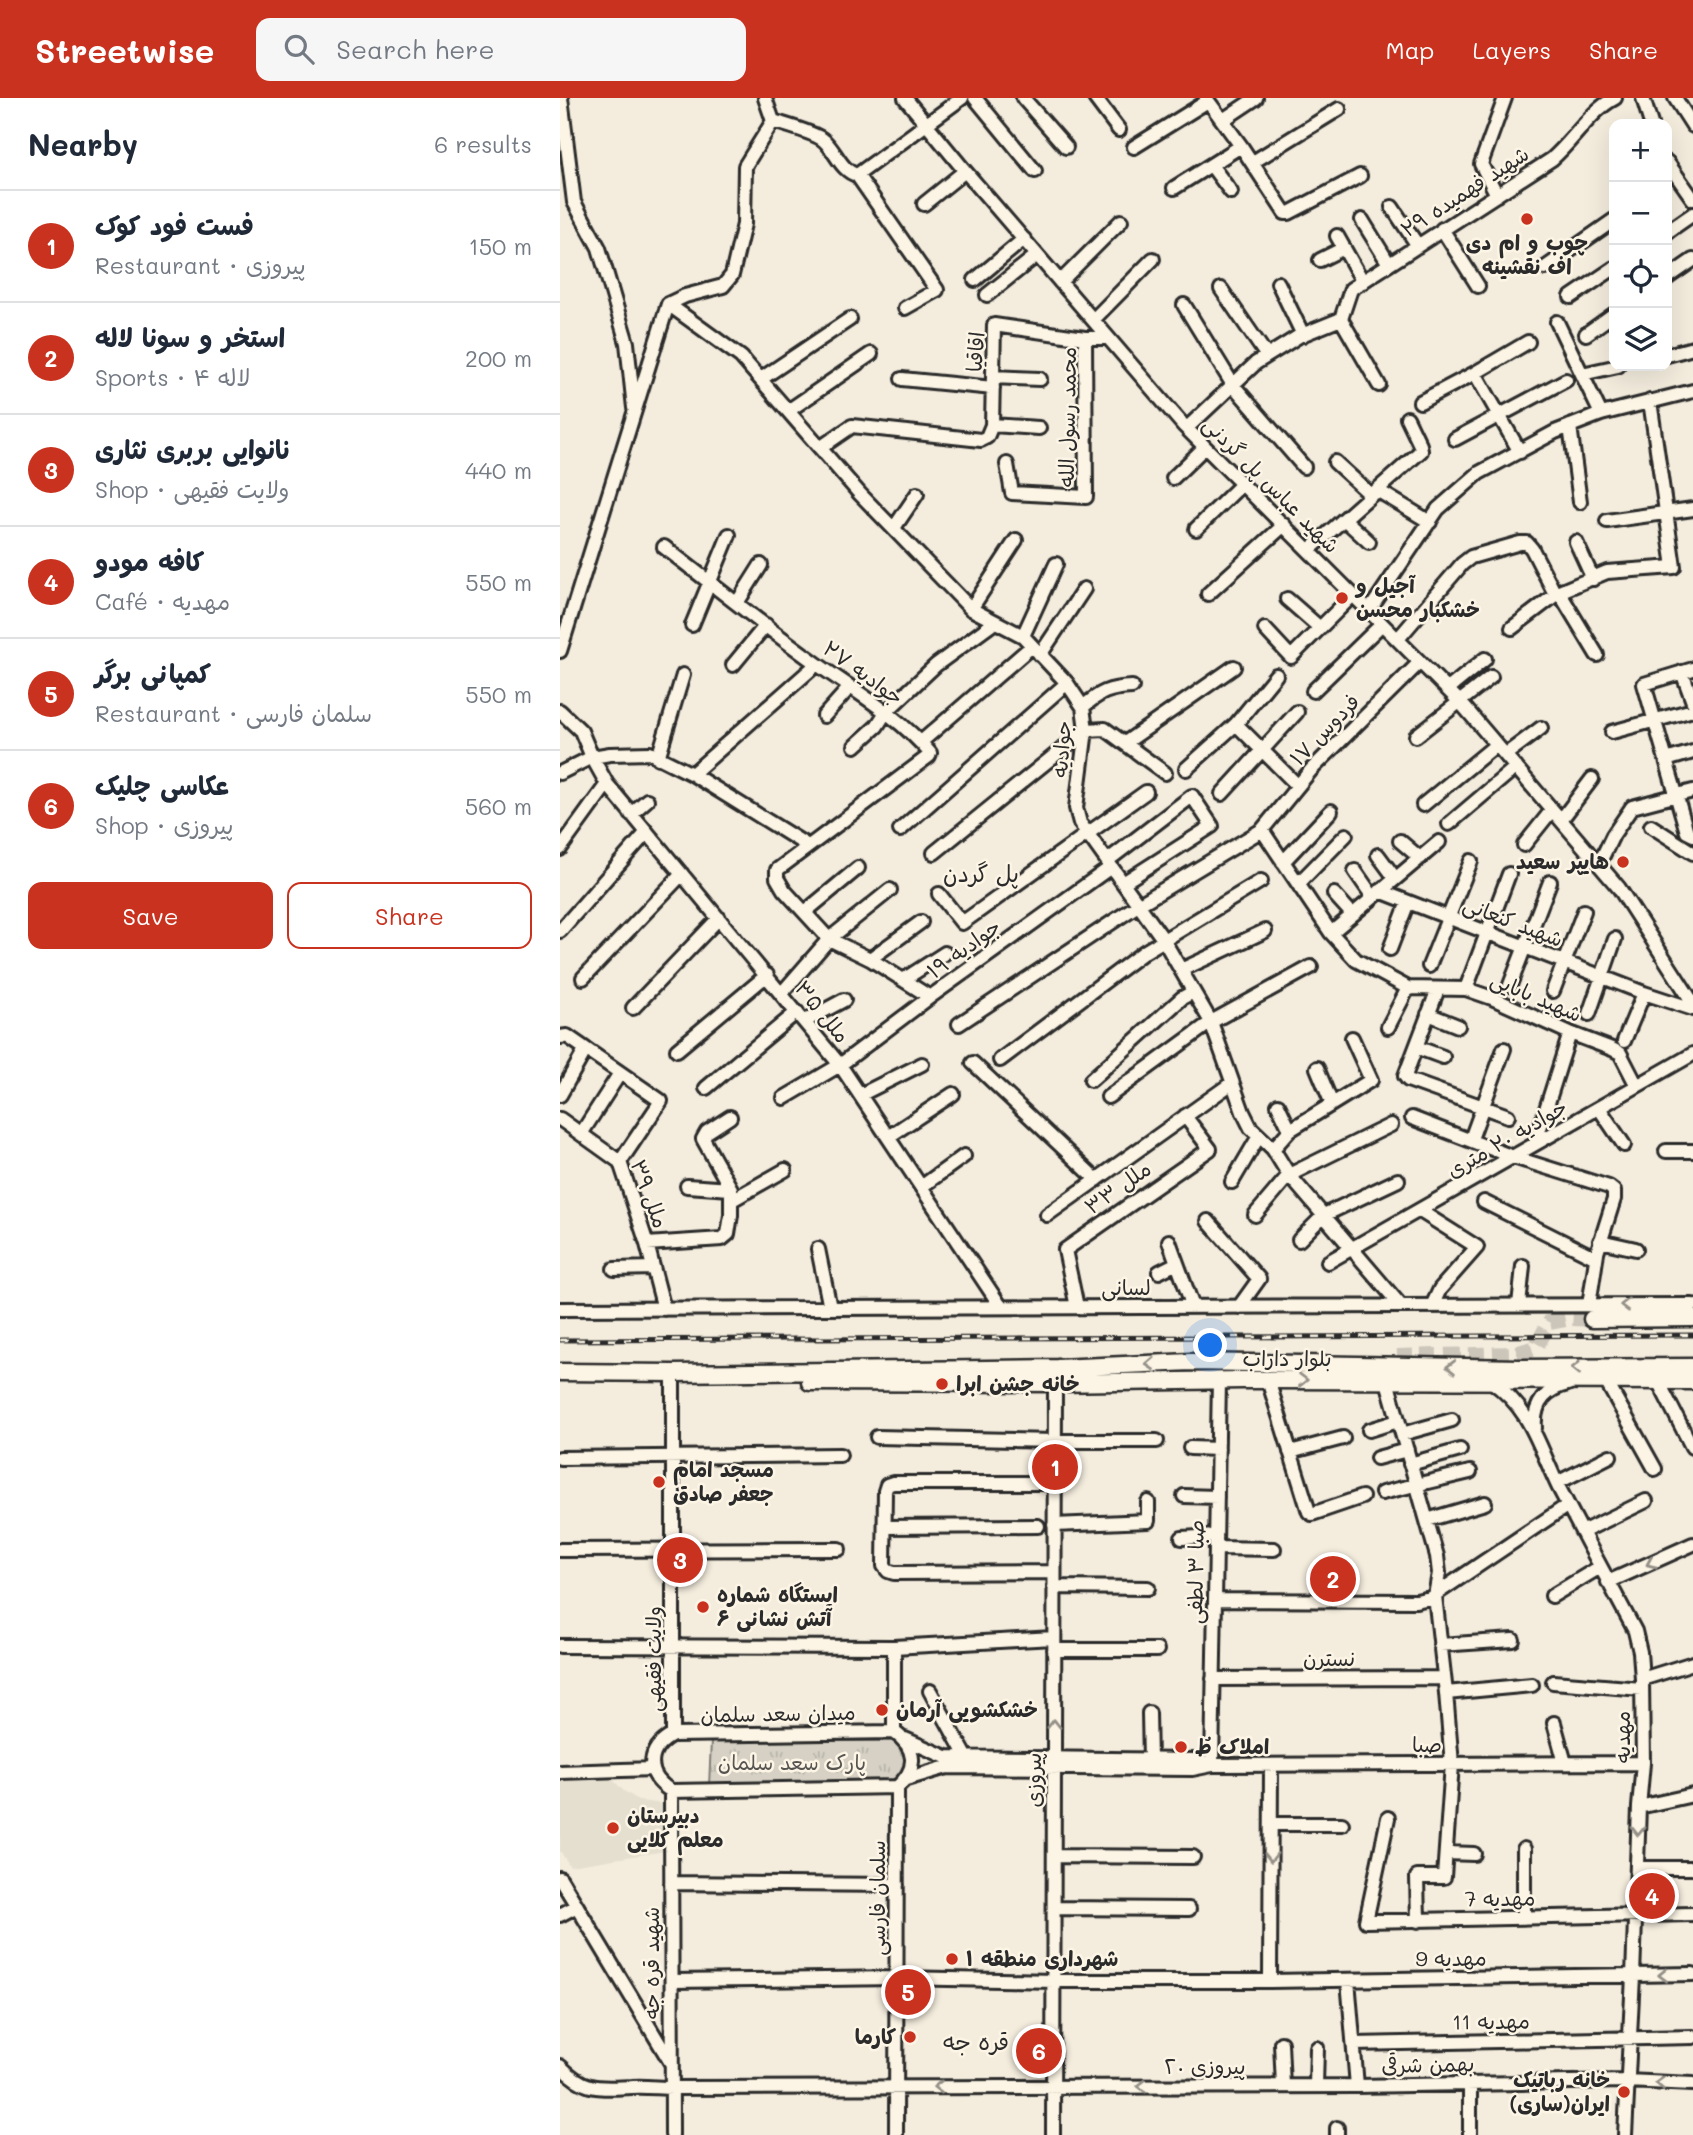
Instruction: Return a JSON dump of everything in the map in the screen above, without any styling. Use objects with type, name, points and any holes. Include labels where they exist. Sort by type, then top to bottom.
[{"type":"main road","points":[[1591,1312],[1693,1318]]},
{"type":"main road","points":[[1318,1365],[1397,1357]]},
{"type":"main road","points":[[1200,1362],[1200,1380]]},
{"type":"main road","name":"بلوار داراب","points":[[560,1372],[1057,1368],[1200,1362],[1268,1380],[1693,1381]]},
{"type":"main road","name":"بلوار داراب","points":[[673,1373],[689,1381],[1055,1383],[1219,1380],[1242,1371],[1318,1365],[1693,1367]]},
{"type":"street","points":[[561,98],[574,202],[599,248],[627,343],[634,414]]},
{"type":"street","points":[[765,98],[773,121]]},
{"type":"street","name":"شهید عباس پل گردنی","points":[[905,98],[1187,428],[1460,702],[1619,888],[1693,1003]]},
{"type":"street","points":[[857,175],[962,98]]},
{"type":"street","points":[[975,98],[1035,171]]},
{"type":"street","points":[[1023,98],[1066,147]]},
{"type":"street","points":[[1096,98],[1119,130]]},
{"type":"street","points":[[1223,120],[1256,98]]},
{"type":"street","points":[[1497,195],[1481,164],[1505,98]]},
{"type":"street","name":"شهید فهمیده ۲۹","points":[[1341,318],[1351,289],[1552,159],[1568,145],[1601,105],[1615,98]]},
{"type":"street","points":[[1643,98],[1649,119]]},
{"type":"street","points":[[1675,98],[1693,126]]},
{"type":"street","points":[[1135,147],[1207,100],[1253,162],[1285,213],[1360,176]]},
{"type":"street","points":[[1253,162],[1339,109]]},
{"type":"street","points":[[560,651],[668,304],[685,296],[723,286],[732,275],[744,224],[745,166],[773,121]]},
{"type":"street","points":[[773,121],[822,139],[846,169],[857,175],[937,290],[905,308]]},
{"type":"street","points":[[1174,188],[1241,146]]},
{"type":"street","points":[[1211,165],[1231,192]]},
{"type":"street","points":[[924,204],[965,171]]},
{"type":"street","points":[[1672,180],[1693,199]]},
{"type":"street","points":[[1392,207],[1418,246]]},
{"type":"street","points":[[1672,229],[1693,214]]},
{"type":"street","points":[[1362,220],[1389,264]]},
{"type":"street","points":[[1060,282],[1121,221]]},
{"type":"street","points":[[1545,268],[1609,223]]},
{"type":"street","points":[[1443,229],[1478,286]]},
{"type":"street","points":[[975,279],[1024,239]]},
{"type":"street","points":[[1320,260],[1340,242],[1363,282]]},
{"type":"street","points":[[987,295],[1037,255]]},
{"type":"street","points":[[1093,320],[1153,259]]},
{"type":"street","points":[[1672,275],[1693,260]]},
{"type":"street","points":[[1571,297],[1609,271]]},
{"type":"street","points":[[1278,283],[1303,335]]},
{"type":"street","points":[[1221,289],[1267,356]]},
{"type":"street","name":"جوادیه","points":[[668,304],[741,357],[820,448],[971,609],[1032,646],[1067,683],[1083,707],[1086,730],[1076,808],[1080,823],[1163,939],[1211,1022],[1251,1128],[1273,1149],[1289,1175],[1401,1306]]},
{"type":"street","points":[[1184,305],[1233,385],[1304,467]]},
{"type":"street","points":[[1187,428],[1256,363],[1303,335],[1341,318],[1379,385]]},
{"type":"street","points":[[1586,334],[1609,318]]},
{"type":"street","points":[[761,379],[850,319]]},
{"type":"street","points":[[1557,322],[1601,414]]},
{"type":"street","name":"اقاقیا","points":[[992,425],[995,325],[1085,338]]},
{"type":"street","name":"محمد رسول الله","points":[[1006,464],[1012,493],[1086,497],[1085,338],[1108,338]]},
{"type":"street","points":[[1420,402],[1528,342]]},
{"type":"street","points":[[1672,354],[1693,348]]},
{"type":"street","points":[[788,411],[871,354]]},
{"type":"street","points":[[1582,374],[1609,368]]},
{"type":"street","points":[[1475,373],[1520,452]]},
{"type":"street","points":[[902,379],[993,383],[1040,379]]},
{"type":"street","points":[[1455,439],[1566,380]]},
{"type":"street","points":[[1369,611],[1438,509],[1479,473],[1570,426],[1601,414],[1693,391]]},
{"type":"street","points":[[1512,628],[1559,592],[1607,572],[1674,567],[1650,401]]},
{"type":"street","points":[[1309,550],[1421,451],[1407,418]]},
{"type":"street","points":[[820,448],[852,426],[981,440],[987,437],[992,425],[1038,428]]},
{"type":"street","points":[[1570,426],[1580,502]]},
{"type":"street","points":[[1173,478],[1206,447]]},
{"type":"street","points":[[1335,462],[1374,493],[1430,522]]},
{"type":"street","points":[[1196,529],[1242,484]]},
{"type":"street","points":[[894,528],[917,494]]},
{"type":"street","points":[[1607,521],[1693,509]]},
{"type":"street","points":[[1344,519],[1369,542]]},
{"type":"street","points":[[1208,594],[1284,525]]},
{"type":"street","points":[[692,625],[729,535]]},
{"type":"street","points":[[971,609],[1016,540]]},
{"type":"street","points":[[1576,542],[1593,579]]},
{"type":"street","points":[[1398,639],[1462,564],[1471,558],[1527,543],[1553,590],[1559,592],[1597,655]]},
{"type":"street","name":"جوادیه ۲۷","points":[[664,547],[817,664],[886,712],[921,742]]},
{"type":"street","points":[[1032,646],[1056,564]]},
{"type":"street","points":[[737,603],[761,565]]},
{"type":"street","points":[[930,997],[870,959],[829,939],[784,890],[777,878],[777,870],[929,756],[930,753],[921,742],[1032,646],[1084,589]]},
{"type":"street","points":[[1265,629],[1291,657],[1353,595]]},
{"type":"street","points":[[1287,598],[1320,628]]},
{"type":"street","points":[[855,746],[877,726],[886,712],[936,665],[995,622]]},
{"type":"street","points":[[1313,691],[1382,624]]},
{"type":"street","points":[[733,665],[765,625]]},
{"type":"street","points":[[1448,689],[1485,659]]},
{"type":"street","name":"فردوس ۱۷","points":[[959,1024],[1138,905],[1262,830],[1311,770],[1420,662]]},
{"type":"street","points":[[692,774],[817,664]]},
{"type":"street","points":[[1125,743],[1234,667]]},
{"type":"street","points":[[1693,702],[1688,670],[1644,684],[1686,832],[1693,835]]},
{"type":"street","points":[[658,758],[683,675]]},
{"type":"street","points":[[1186,769],[1236,724],[1276,675]]},
{"type":"street","points":[[1416,736],[1491,677]]},
{"type":"street","points":[[901,830],[1067,683]]},
{"type":"street","points":[[824,716],[850,687]]},
{"type":"street","points":[[1083,707],[1113,687],[1132,687]]},
{"type":"street","points":[[1612,732],[1693,710]]},
{"type":"street","name":"ملل ۳۵","points":[[560,711],[581,731],[607,784],[840,1065],[1001,1307]]},
{"type":"street","points":[[1222,794],[1297,712]]},
{"type":"street","points":[[1236,724],[1298,786]]},
{"type":"street","points":[[1505,755],[1541,728]]},
{"type":"street","points":[[934,853],[1086,730],[1105,729],[1165,773]]},
{"type":"street","points":[[1423,805],[1496,744]]},
{"type":"street","points":[[1666,760],[1693,752]]},
{"type":"street","points":[[560,773],[592,757],[650,753],[692,774],[808,846]]},
{"type":"street","points":[[1450,824],[1516,767]]},
{"type":"street","points":[[1524,845],[1592,779]]},
{"type":"street","points":[[561,844],[607,784]]},
{"type":"street","points":[[1599,864],[1613,835],[1632,807],[1693,791]]},
{"type":"street","points":[[939,894],[962,923],[1146,792]]},
{"type":"street","name":"جوادیه ۱۹","points":[[784,1098],[840,1065],[1109,864],[1192,796],[1212,826],[1123,883]]},
{"type":"street","points":[[631,814],[647,800]]},
{"type":"street","points":[[1283,862],[1331,811]]},
{"type":"street","points":[[1651,827],[1693,853]]},
{"type":"street","name":"شهید بابایی","points":[[1262,830],[1331,933],[1356,960],[1408,988],[1466,989],[1492,998],[1620,1053],[1637,1086]]},
{"type":"street","points":[[560,931],[647,832]]},
{"type":"street","points":[[1298,884],[1346,835]]},
{"type":"street","points":[[1400,841],[1420,858]]},
{"type":"street","points":[[1331,933],[1439,842]]},
{"type":"street","points":[[1378,855],[1395,878]]},
{"type":"street","points":[[1429,966],[1471,861]]},
{"type":"street","points":[[804,912],[858,868]]},
{"type":"street","points":[[1355,871],[1376,894]]},
{"type":"street","points":[[583,978],[682,874]]},
{"type":"street","points":[[1466,989],[1509,874]]},
{"type":"street","points":[[1000,1060],[1163,939],[1261,881]]},
{"type":"street","points":[[1510,985],[1550,882]]},
{"type":"street","points":[[782,993],[829,939],[890,890]]},
{"type":"street","points":[[1334,894],[1352,915]]},
{"type":"street","name":"شهید کنعانی","points":[[1376,894],[1408,902],[1644,993],[1693,1009]]},
{"type":"street","points":[[1390,949],[1408,902]]},
{"type":"street","points":[[1553,991],[1584,911]]},
{"type":"street","points":[[633,1008],[719,918]]},
{"type":"street","points":[[870,959],[921,922]]},
{"type":"street","points":[[1181,970],[1265,931]]},
{"type":"street","points":[[1589,1014],[1615,939]]},
{"type":"street","points":[[903,980],[946,953]]},
{"type":"street","points":[[1108,1097],[1211,1022],[1311,967]]},
{"type":"street","points":[[677,1050],[767,975]]},
{"type":"street","points":[[1388,1027],[1408,988]]},
{"type":"street","points":[[1438,989],[1405,1076],[1408,1080],[1508,1116]]},
{"type":"street","points":[[1091,1080],[1182,998],[1193,992]]},
{"type":"street","points":[[1624,1041],[1644,993]]},
{"type":"street","points":[[706,1088],[801,1017],[844,999]]},
{"type":"street","points":[[1428,1014],[1458,1026]]},
{"type":"street","points":[[1535,1144],[1570,1033]]},
{"type":"street","points":[[560,1037],[567,1036],[662,1101],[620,1162]]},
{"type":"street","points":[[1273,1149],[1290,1130],[1371,1080],[1352,1038]]},
{"type":"street","points":[[1416,1047],[1443,1057]]},
{"type":"street","points":[[560,1095],[586,1049]]},
{"type":"street","points":[[1471,1139],[1504,1049]]},
{"type":"street","name":"جوادیه ۲۰ متری","points":[[1328,1262],[1693,1056]]},
{"type":"street","points":[[973,1063],[1097,1180]]},
{"type":"street","points":[[860,1095],[922,1064]]},
{"type":"street","points":[[1317,1068],[1332,1104]]},
{"type":"street","points":[[581,1134],[620,1073]]},
{"type":"street","points":[[1047,1215],[1232,1083]]},
{"type":"street","points":[[888,1137],[953,1094]]},
{"type":"street","points":[[1278,1105],[1290,1130]]},
{"type":"street","points":[[1599,1108],[1624,1145]]},
{"type":"street","name":"ملل ۳۳","points":[[1077,1307],[1065,1250],[1210,1149],[1185,1116]]},
{"type":"street","points":[[647,1244],[722,1239],[728,1234],[732,1195],[702,1139],[707,1132],[730,1117]]},
{"type":"street","points":[[1412,1118],[1513,1157],[1609,1187],[1614,1191],[1596,1258],[1591,1312]]},
{"type":"street","name":"ملل ۳۹","points":[[560,1119],[620,1162],[647,1244],[664,1309]]},
{"type":"street","points":[[1255,1214],[1289,1175],[1391,1125]]},
{"type":"street","points":[[1232,1182],[1259,1136]]},
{"type":"street","points":[[1666,1151],[1693,1151]]},
{"type":"street","points":[[921,1187],[964,1156]]},
{"type":"street","points":[[687,1186],[732,1195],[785,1170]]},
{"type":"street","points":[[1299,1240],[1324,1215],[1398,1180]]},
{"type":"street","points":[[1484,1202],[1596,1258]]},
{"type":"street","points":[[1420,1211],[1477,1247],[1440,1289],[1432,1306]]},
{"type":"street","points":[[1208,1221],[1259,1279],[1239,1307]]},
{"type":"street","points":[[1169,1241],[1193,1307]]},
{"type":"street","points":[[1601,1241],[1636,1249]]},
{"type":"street","points":[[818,1249],[830,1308]]},
{"type":"street","points":[[1159,1272],[1177,1263]]},
{"type":"street","points":[[1519,1305],[1523,1266]]},
{"type":"street","points":[[614,1269],[653,1268]]},
{"type":"street","name":"لسانی","points":[[560,1309],[1519,1305],[1591,1312],[1693,1305]]},
{"type":"street","name":"ولایت فقیهی","points":[[673,1373],[673,1735]]},
{"type":"street","name":"صبا ۳ لطفی","points":[[1212,1765],[1219,1380]]},
{"type":"street","points":[[1268,1380],[1309,1512],[1312,1514],[1362,1497]]},
{"type":"street","points":[[1387,1381],[1437,1556],[1439,1573],[1435,1596],[1452,1764],[1444,1877],[1417,1877],[1418,1921]]},
{"type":"street","name":"مهدیه","points":[[1491,1381],[1514,1400],[1526,1416],[1568,1505],[1634,1631],[1640,1651],[1643,1763],[1625,2135]]},
{"type":"street","points":[[1537,1438],[1535,1411],[1542,1398],[1556,1387],[1581,1381]]},
{"type":"street","points":[[1606,1381],[1655,1469]]},
{"type":"street","points":[[1658,1381],[1692,1447]]},
{"type":"street","name":"پیروزی","points":[[1053,2135],[1055,1383]]},
{"type":"street","points":[[1402,1434],[1452,1420]]},
{"type":"street","points":[[1369,1430],[1398,1421]]},
{"type":"street","points":[[877,1437],[1157,1441]]},
{"type":"street","points":[[1290,1452],[1343,1438]]},
{"type":"street","points":[[1190,1448],[1218,1449]]},
{"type":"street","points":[[1377,1458],[1407,1450]]},
{"type":"street","points":[[1410,1464],[1460,1450]]},
{"type":"street","points":[[560,1458],[840,1455]]},
{"type":"street","points":[[1557,1483],[1610,1456]]},
{"type":"street","points":[[1382,1493],[1470,1472]]},
{"type":"street","points":[[1054,1483],[892,1483],[887,1485],[884,1491],[884,1566],[888,1571],[1054,1573]]},
{"type":"street","points":[[1184,1496],[1217,1497]]},
{"type":"street","points":[[1582,1532],[1646,1501]]},
{"type":"street","points":[[1054,1525],[1148,1521],[1148,1502]]},
{"type":"street","points":[[1427,1520],[1485,1503]]},
{"type":"street","points":[[1215,1600],[1416,1601],[1435,1596],[1568,1505]]},
{"type":"street","points":[[885,1527],[1038,1526]]},
{"type":"street","points":[[1182,1538],[1274,1549]]},
{"type":"street","points":[[1608,1582],[1693,1544]]},
{"type":"street","points":[[560,1550],[839,1549]]},
{"type":"street","points":[[1552,1596],[1600,1567]]},
{"type":"street","points":[[1054,1587],[1148,1588]]},
{"type":"street","points":[[1440,1645],[1513,1640]]},
{"type":"street","points":[[560,1646],[894,1647],[1054,1644],[1157,1650]]},
{"type":"street","points":[[560,1772],[653,1769],[661,1785],[671,1791],[902,1783],[911,1770],[913,1759],[910,1748],[899,1735],[894,1647]]},
{"type":"street","points":[[1553,1682],[1642,1684],[1693,1663]]},
{"type":"street","name":"نسترن","points":[[1213,1679],[1444,1678]]},
{"type":"street","points":[[1446,1693],[1532,1685]]},
{"type":"street","points":[[930,1691],[967,1758]]},
{"type":"street","points":[[1150,1713],[1150,1760]]},
{"type":"street","points":[[1554,1723],[1565,1763]]},
{"type":"street","name":"میدان سعد سلمان","points":[[653,1769],[655,1750],[662,1741],[673,1735],[899,1735]]},
{"type":"street","name":"صبا","points":[[899,1735],[946,1758],[1053,1764],[1192,1769],[1212,1765],[1643,1763]]},
{"type":"street","name":"صبا","points":[[902,1783],[947,1767],[1150,1760],[1193,1760],[1212,1765]]},
{"type":"street","points":[[1270,1981],[1271,1765]]},
{"type":"street","name":"سلمان فارسی","points":[[896,2135],[897,1885],[902,1783]]},
{"type":"street","name":"شهید قره جه","points":[[671,1791],[672,2135]]},
{"type":"street","points":[[1639,1807],[1693,1795]]},
{"type":"street","name":"مهدیه 7","points":[[1388,1818],[1366,1921],[1693,1914]]},
{"type":"street","points":[[1271,1824],[1342,1824]]},
{"type":"street","points":[[1524,1849],[1524,1918]]},
{"type":"street","points":[[1446,1853],[1474,1854]]},
{"type":"street","points":[[1054,1856],[1193,1857]]},
{"type":"street","points":[[1637,1868],[1693,1868]]},
{"type":"street","points":[[560,1878],[672,2064]]},
{"type":"street","points":[[671,1883],[897,1885]]},
{"type":"street","points":[[560,1914],[577,1906]]},
{"type":"street","points":[[1054,1908],[1189,1909]]},
{"type":"street","name":"مهدیه 9","points":[[672,1981],[897,1978],[1270,1981],[1693,1974]]},
{"type":"street","points":[[1348,1980],[1357,2086]]},
{"type":"street","name":"مهدیه 11","points":[[1354,2044],[1693,2037]]},
{"type":"street","points":[[1281,2043],[1283,2086]]},
{"type":"street","points":[[1316,2086],[1317,2048]]},
{"type":"street","name":"پیروزی ٢٠","points":[[560,2066],[573,2079],[596,2088],[1357,2086]]},
{"type":"street","name":"بهمن شرقی","points":[[1357,2086],[1626,2081],[1693,2084]]},
{"type":"street","points":[[1470,2135],[1471,2084]]},
{"type":"shaded area","name":"دبیرستان معلم کلایی","points":[[608,1775],[624,1791],[640,1801],[665,1804],[665,1851],[570,1866],[560,1851],[560,1777]]},
{"type":"green space","name":"پارک سعد سلمان","points":[[711,1741],[893,1741],[906,1750],[909,1765],[895,1782],[709,1786]]},
{"type":"tunnel","points":[[1397,1357],[1516,1354],[1535,1348],[1550,1322],[1570,1318],[1592,1319]]},
{"type":"railway","points":[[560,1340],[1693,1335]]},
{"type":"place","name":"چوب و ام دی اف نقشینه","points":[[1527,219]]},
{"type":"place","name":"آجیل و خشکبار محسن","points":[[1342,598]]},
{"type":"place","name":"هایپر سعید","points":[[1623,862]]},
{"type":"place","name":"خانه جشن ابرا","points":[[942,1384]]},
{"type":"place","name":"فست فود کوک","points":[[1055,1467]]},
{"type":"place","name":"مسجد امام جعفر صادق","points":[[659,1482]]},
{"type":"place","name":"نانوایی بربری نثاری","points":[[680,1560]]},
{"type":"place","name":"استخر و سونا لاله","points":[[1333,1579]]},
{"type":"place","name":"ایستگاه شماره ۶ آتش نشانی","points":[[703,1607]]},
{"type":"place","name":"خشکشویی آرمان","points":[[882,1710]]},
{"type":"place","name":"املاک طُ","points":[[1181,1747]]},
{"type":"place","name":"دبیرستان معلم کلایی","points":[[613,1828]]},
{"type":"place","name":"کافه مودو","points":[[1652,1896]]},
{"type":"place","name":"شهرداری منطقه ۱","points":[[952,1959]]},
{"type":"place","name":"کمپانی برگر","points":[[908,1992]]},
{"type":"place","name":"کارما","points":[[910,2037]]},
{"type":"place","name":"عکاسی چلیک","points":[[1039,2051]]},
{"type":"place","name":"خانه رباتیک ایران(ساری)","points":[[1624,2092]]},
{"type":"district","name":"پل گردن","points":[[981,874]]},
{"type":"district","name":"قره جه","points":[[976,2042]]}]
